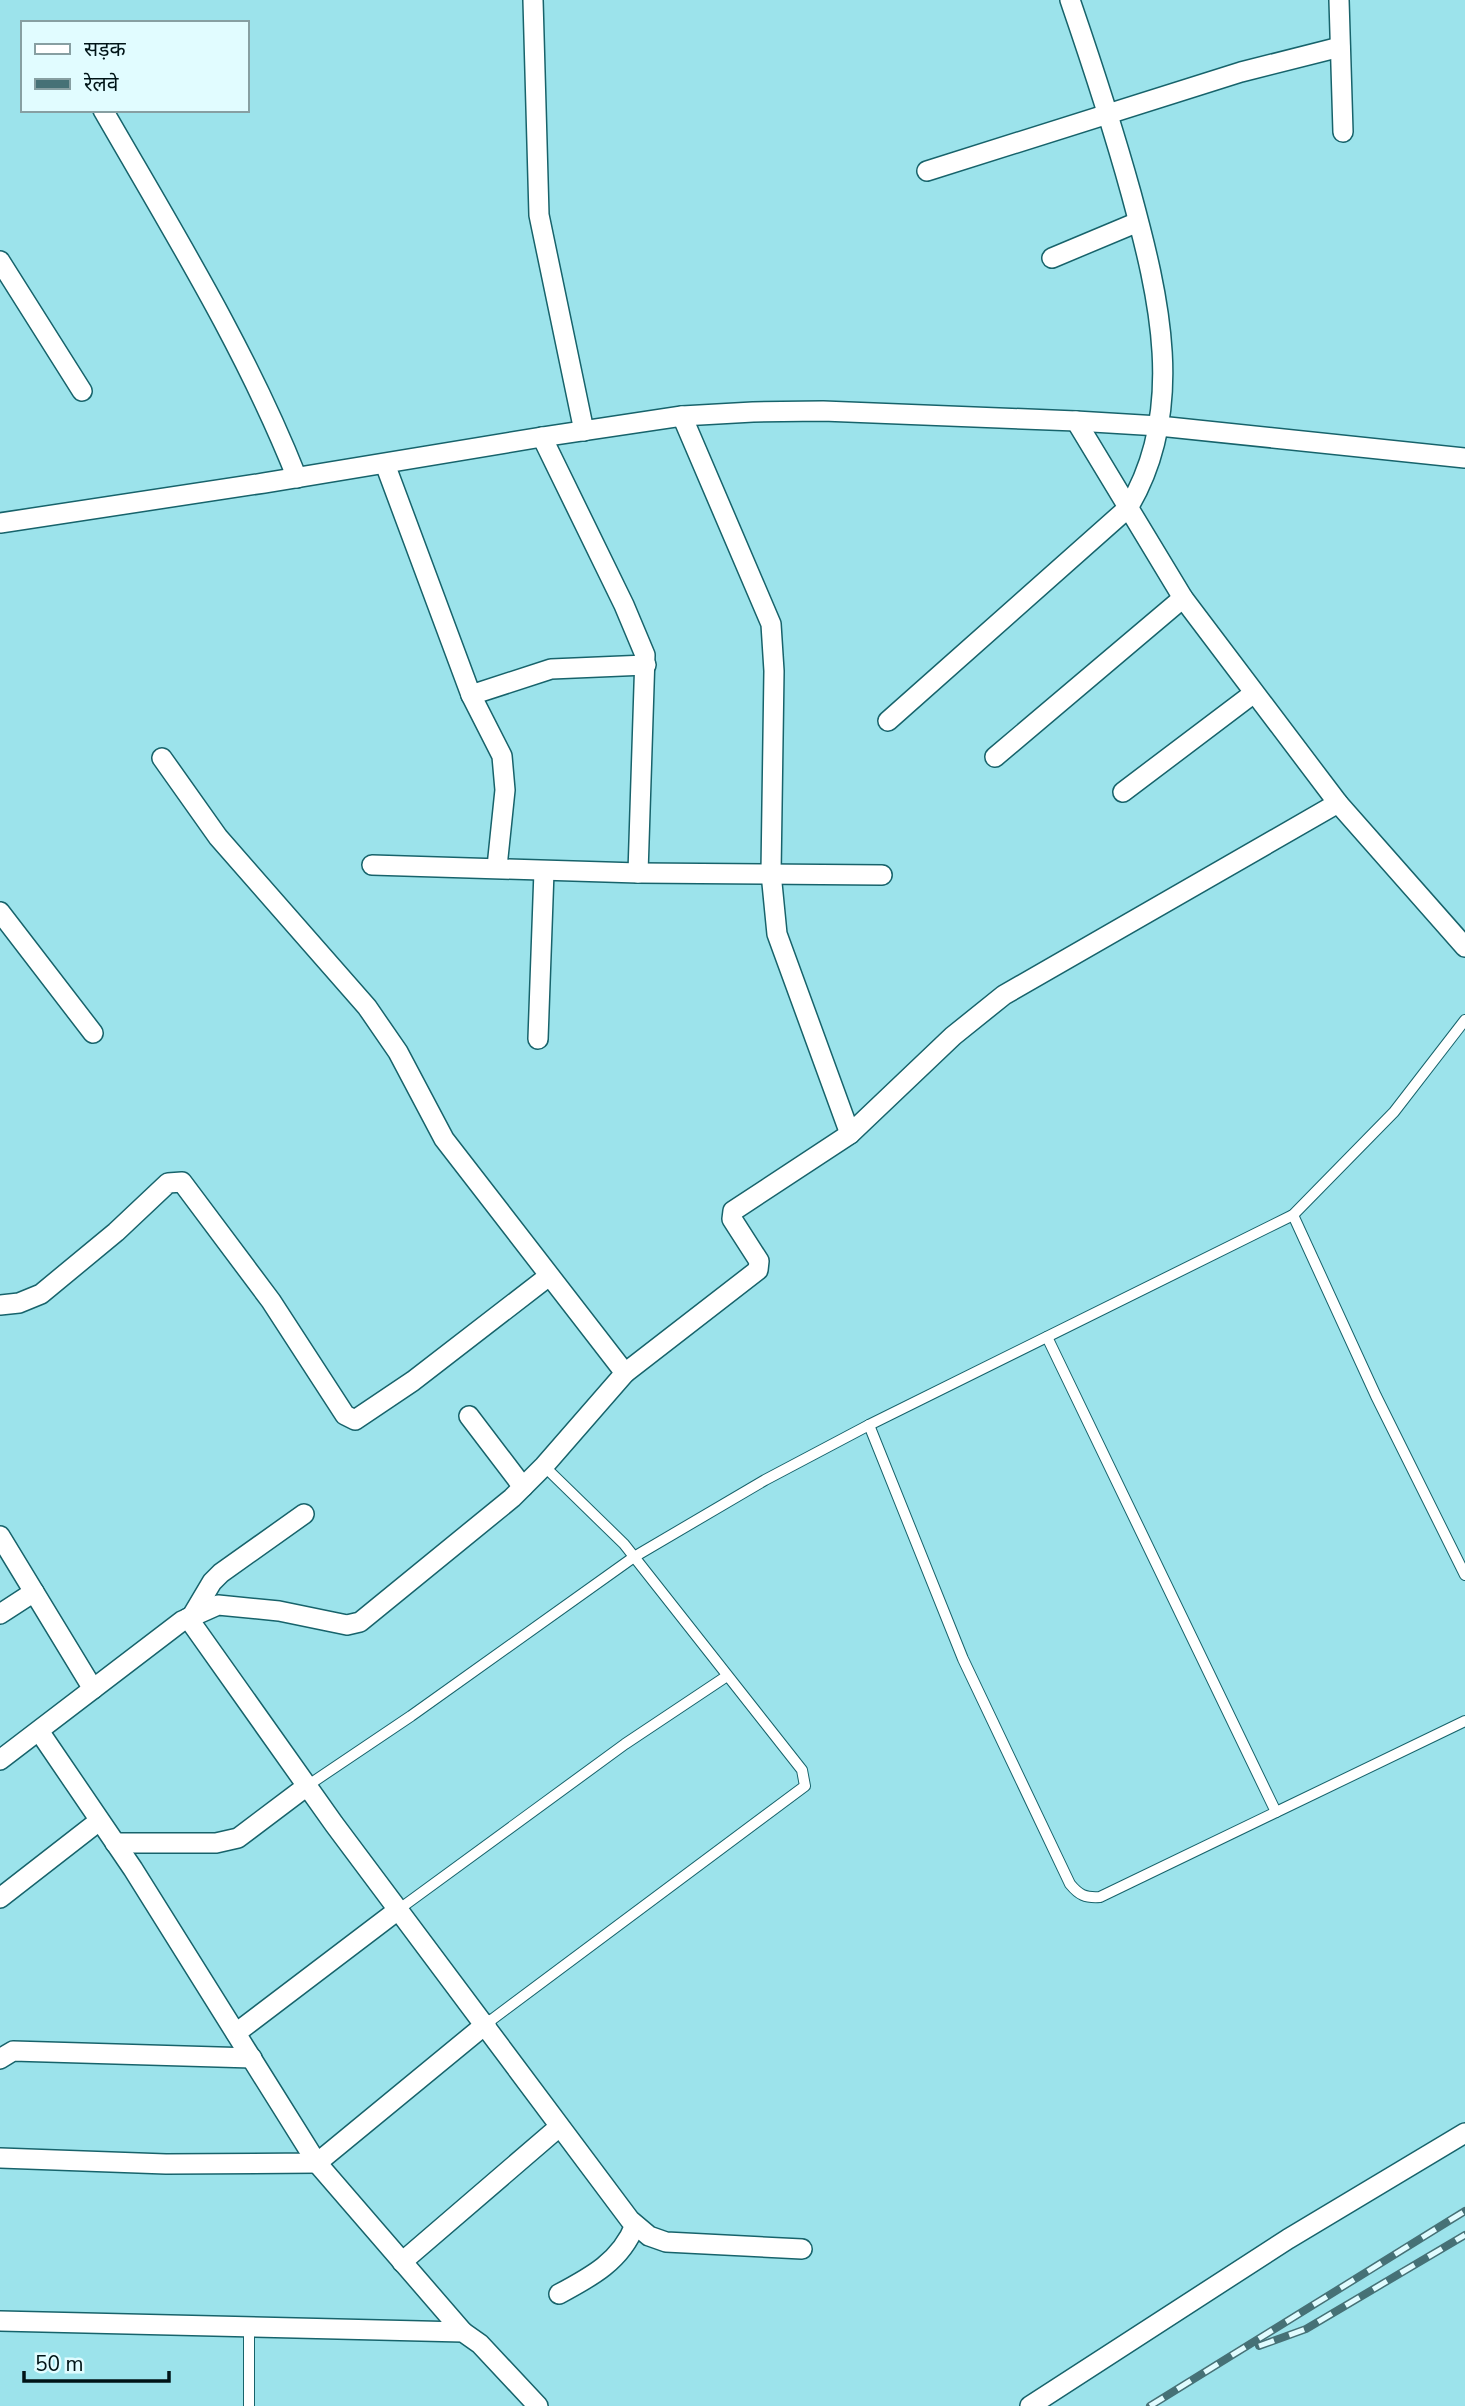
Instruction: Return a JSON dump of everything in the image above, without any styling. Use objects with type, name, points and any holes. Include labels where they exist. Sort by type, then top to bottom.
[{"type":"street","points":[[533,0],[539,215],[584,431]]},
{"type":"street","points":[[888,721],[1128,508],[1141,487],[1159,426],[1163,385],[1154,278],[1109,113],[1070,0]]},
{"type":"street","points":[[1339,0],[1343,132]]},
{"type":"street","points":[[926,171],[1241,72],[1340,47]]},
{"type":"street","points":[[104,112],[219,313],[281,436],[297,478]]},
{"type":"street","points":[[1052,258],[1138,222]]},
{"type":"street","points":[[0,261],[82,391]]},
{"type":"street","points":[[0,523],[682,416],[823,411],[1076,421],[1159,426],[1465,458]]},
{"type":"street","points":[[682,416],[771,624],[774,671],[771,873],[780,944],[850,1134]]},
{"type":"street","points":[[1076,421],[1183,598],[1338,803],[1465,947]]},
{"type":"street","points":[[542,437],[624,606],[646,665],[638,873]]},
{"type":"street","points":[[385,464],[471,695],[496,742],[505,774],[498,867]]},
{"type":"street","points":[[995,757],[1183,598]]},
{"type":"street","points":[[471,695],[551,669],[646,665]]},
{"type":"street","points":[[1123,792],[1254,692]]},
{"type":"street","points":[[162,758],[218,837],[367,1007],[398,1052],[444,1139],[625,1373]]},
{"type":"street","points":[[0,1760],[190,1616],[206,1608],[230,1606],[279,1611],[347,1625],[360,1622],[523,1487],[625,1373],[760,1267],[732,1219],[733,1211],[850,1134],[953,1036],[1004,995],[1338,803]]},
{"type":"street","points":[[372,865],[638,873],[882,875]]},
{"type":"street","points":[[538,1039],[544,871]]},
{"type":"street","points":[[0,912],[93,1033]]},
{"type":"street","points":[[0,1305],[19,1303],[41,1294],[116,1232],[168,1183],[182,1182],[271,1301],[345,1415],[355,1420],[413,1381],[549,1276]]},
{"type":"street","points":[[469,1416],[523,1487]]},
{"type":"street","points":[[190,1616],[221,1573],[304,1514]]},
{"type":"street","points":[[0,1536],[93,1689]]},
{"type":"street","points":[[0,1614],[34,1592]]},
{"type":"street","points":[[190,1616],[307,1786],[486,2024],[559,2127],[635,2225],[649,2236],[666,2242],[802,2249]]},
{"type":"street","points":[[39,1731],[115,1843],[317,2163],[463,2332],[481,2344],[538,2406]]},
{"type":"street","points":[[115,1843],[216,1843],[238,1838],[307,1786]]},
{"type":"street","points":[[0,1898],[99,1821]]},
{"type":"street","points":[[236,2033],[398,1910]]},
{"type":"street","points":[[0,2158],[166,2164],[317,2163],[486,2024]]},
{"type":"street","points":[[0,2059],[13,2051],[251,2058]]},
{"type":"street","points":[[402,2262],[559,2127]]},
{"type":"street","points":[[1030,2406],[1288,2239],[1465,2133]]},
{"type":"street","points":[[559,2294],[617,2257],[628,2244],[635,2225]]},
{"type":"street","points":[[0,2321],[463,2332]]},
{"type":"lane","points":[[307,1786],[411,1716],[634,1557],[765,1480],[869,1425],[1293,1215],[1394,1112],[1465,1020]]},
{"type":"lane","points":[[1293,1215],[1376,1396],[1465,1575]]},
{"type":"lane","points":[[1047,1337],[1276,1812]]},
{"type":"lane","points":[[869,1425],[963,1659],[1070,1884],[1077,1893],[1087,1898],[1100,1897],[1465,1721]]},
{"type":"lane","points":[[486,2024],[805,1786],[802,1770],[634,1557],[544,1466]]},
{"type":"lane","points":[[398,1910],[625,1744],[727,1676]]},
{"type":"lane","points":[[249,2329],[249,2406]]},
{"type":"railway","points":[[1150,2406],[1465,2211]]},
{"type":"railway","points":[[1259,2346],[1306,2329],[1465,2235]]}]
